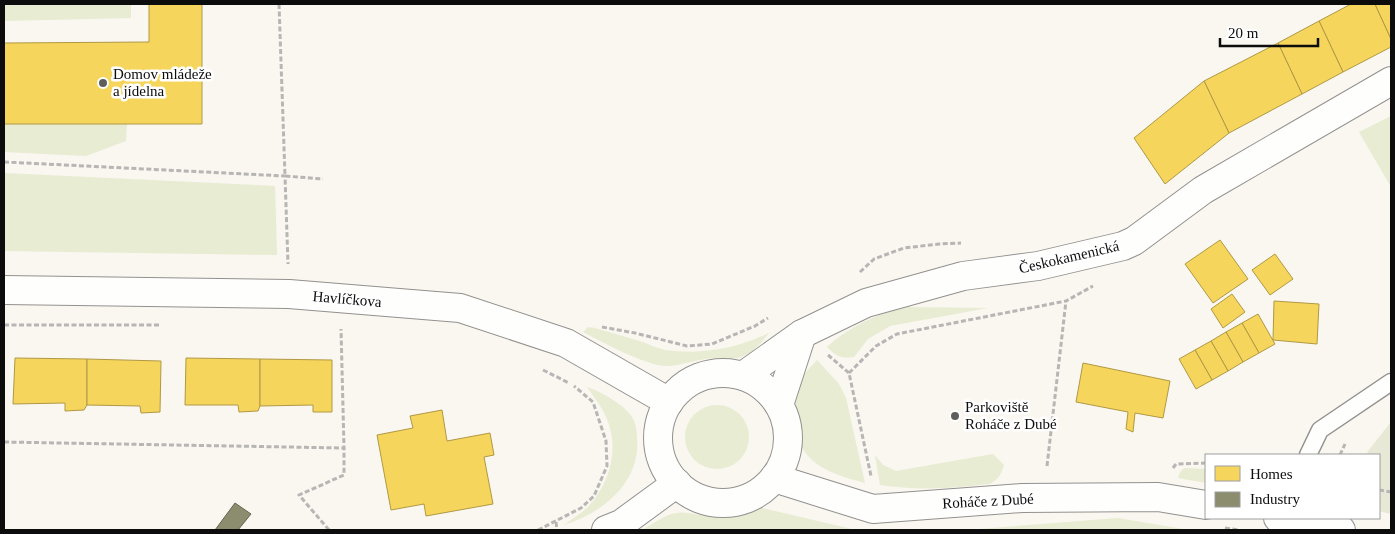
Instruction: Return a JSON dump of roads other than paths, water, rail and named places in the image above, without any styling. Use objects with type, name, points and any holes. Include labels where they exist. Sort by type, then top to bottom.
[{"type":"street","name":"Českokamenická","points":[[743,376],[802,334],[866,303],[963,276],[1038,266],[1124,246],[1143,235],[1203,190],[1391,81]]},
{"type":"street","name":"Havlíčkova","points":[[4,290],[289,294],[460,308],[566,343],[669,402]]},
{"type":"street","points":[[779,405],[802,334]]},
{"type":"street","points":[[717,373],[743,376],[765,388],[779,405],[785,419],[788,434],[788,446],[785,457],[774,478],[766,487],[755,494],[743,500],[729,502],[704,500],[677,484],[662,460],[658,446],[658,431],[662,416],[669,402],[689,382],[702,376],[717,373]]},
{"type":"street","name":"Roháče z Dubé","points":[[774,478],[873,509],[1022,498],[1158,497],[1205,506]]},
{"type":"street","points":[[606,530],[621,524],[677,484]]},
{"type":"street","points":[[1283,519],[1341,530]]},
{"type":"lane","points":[[1308,454],[1320,430],[1391,382]]},
{"type":"place","name":"Domov mládeže a jídelna","points":[[103,83]]},
{"type":"place","name":"Parkoviště Roháče z Dubé","points":[[955,416]]}]
